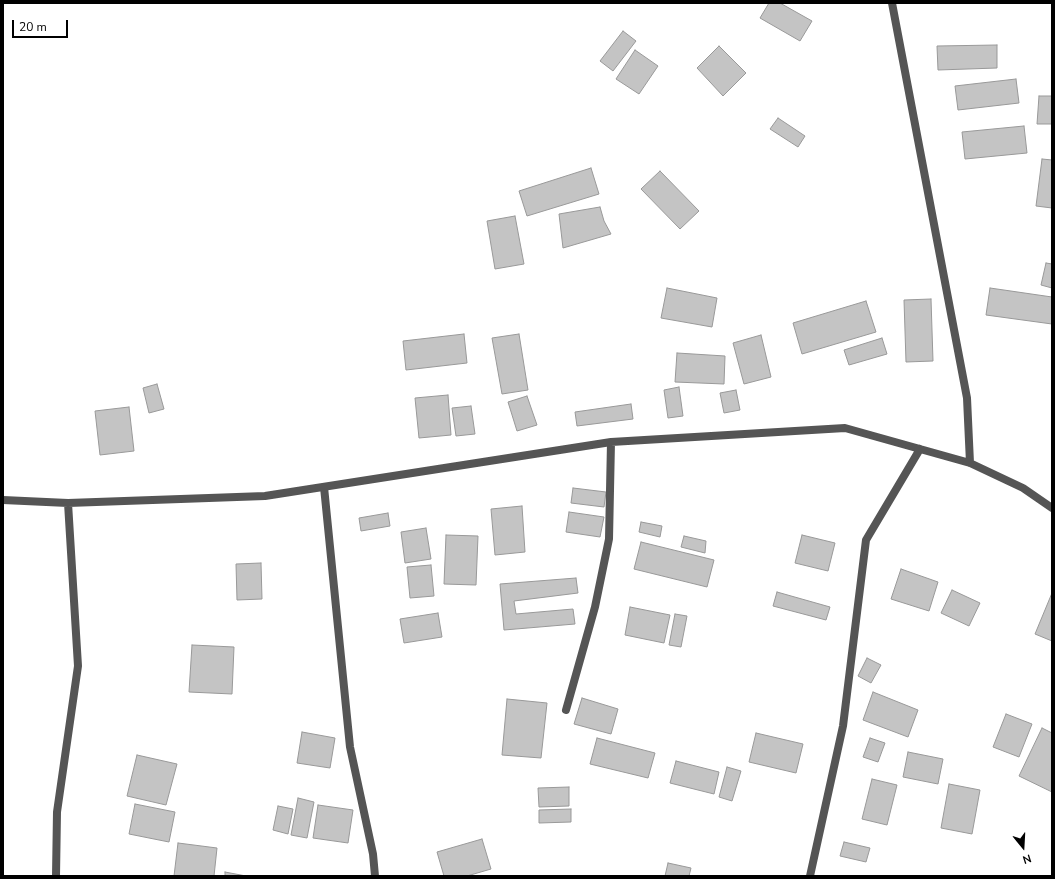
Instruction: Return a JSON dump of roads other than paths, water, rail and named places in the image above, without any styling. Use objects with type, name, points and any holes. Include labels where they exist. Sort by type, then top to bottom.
[{"type":"street","points":[[892,3],[967,398],[970,463]]},
{"type":"street","points":[[3,500],[68,503],[265,496],[611,442],[844,428],[970,463],[1023,488],[1052,508]]},
{"type":"street","points":[[566,710],[595,607],[609,539],[611,442]]},
{"type":"street","points":[[810,876],[843,726],[866,540],[920,449]]},
{"type":"street","points":[[324,487],[350,747],[373,854],[375,876]]},
{"type":"street","points":[[56,876],[57,812],[78,666],[68,503]]}]
